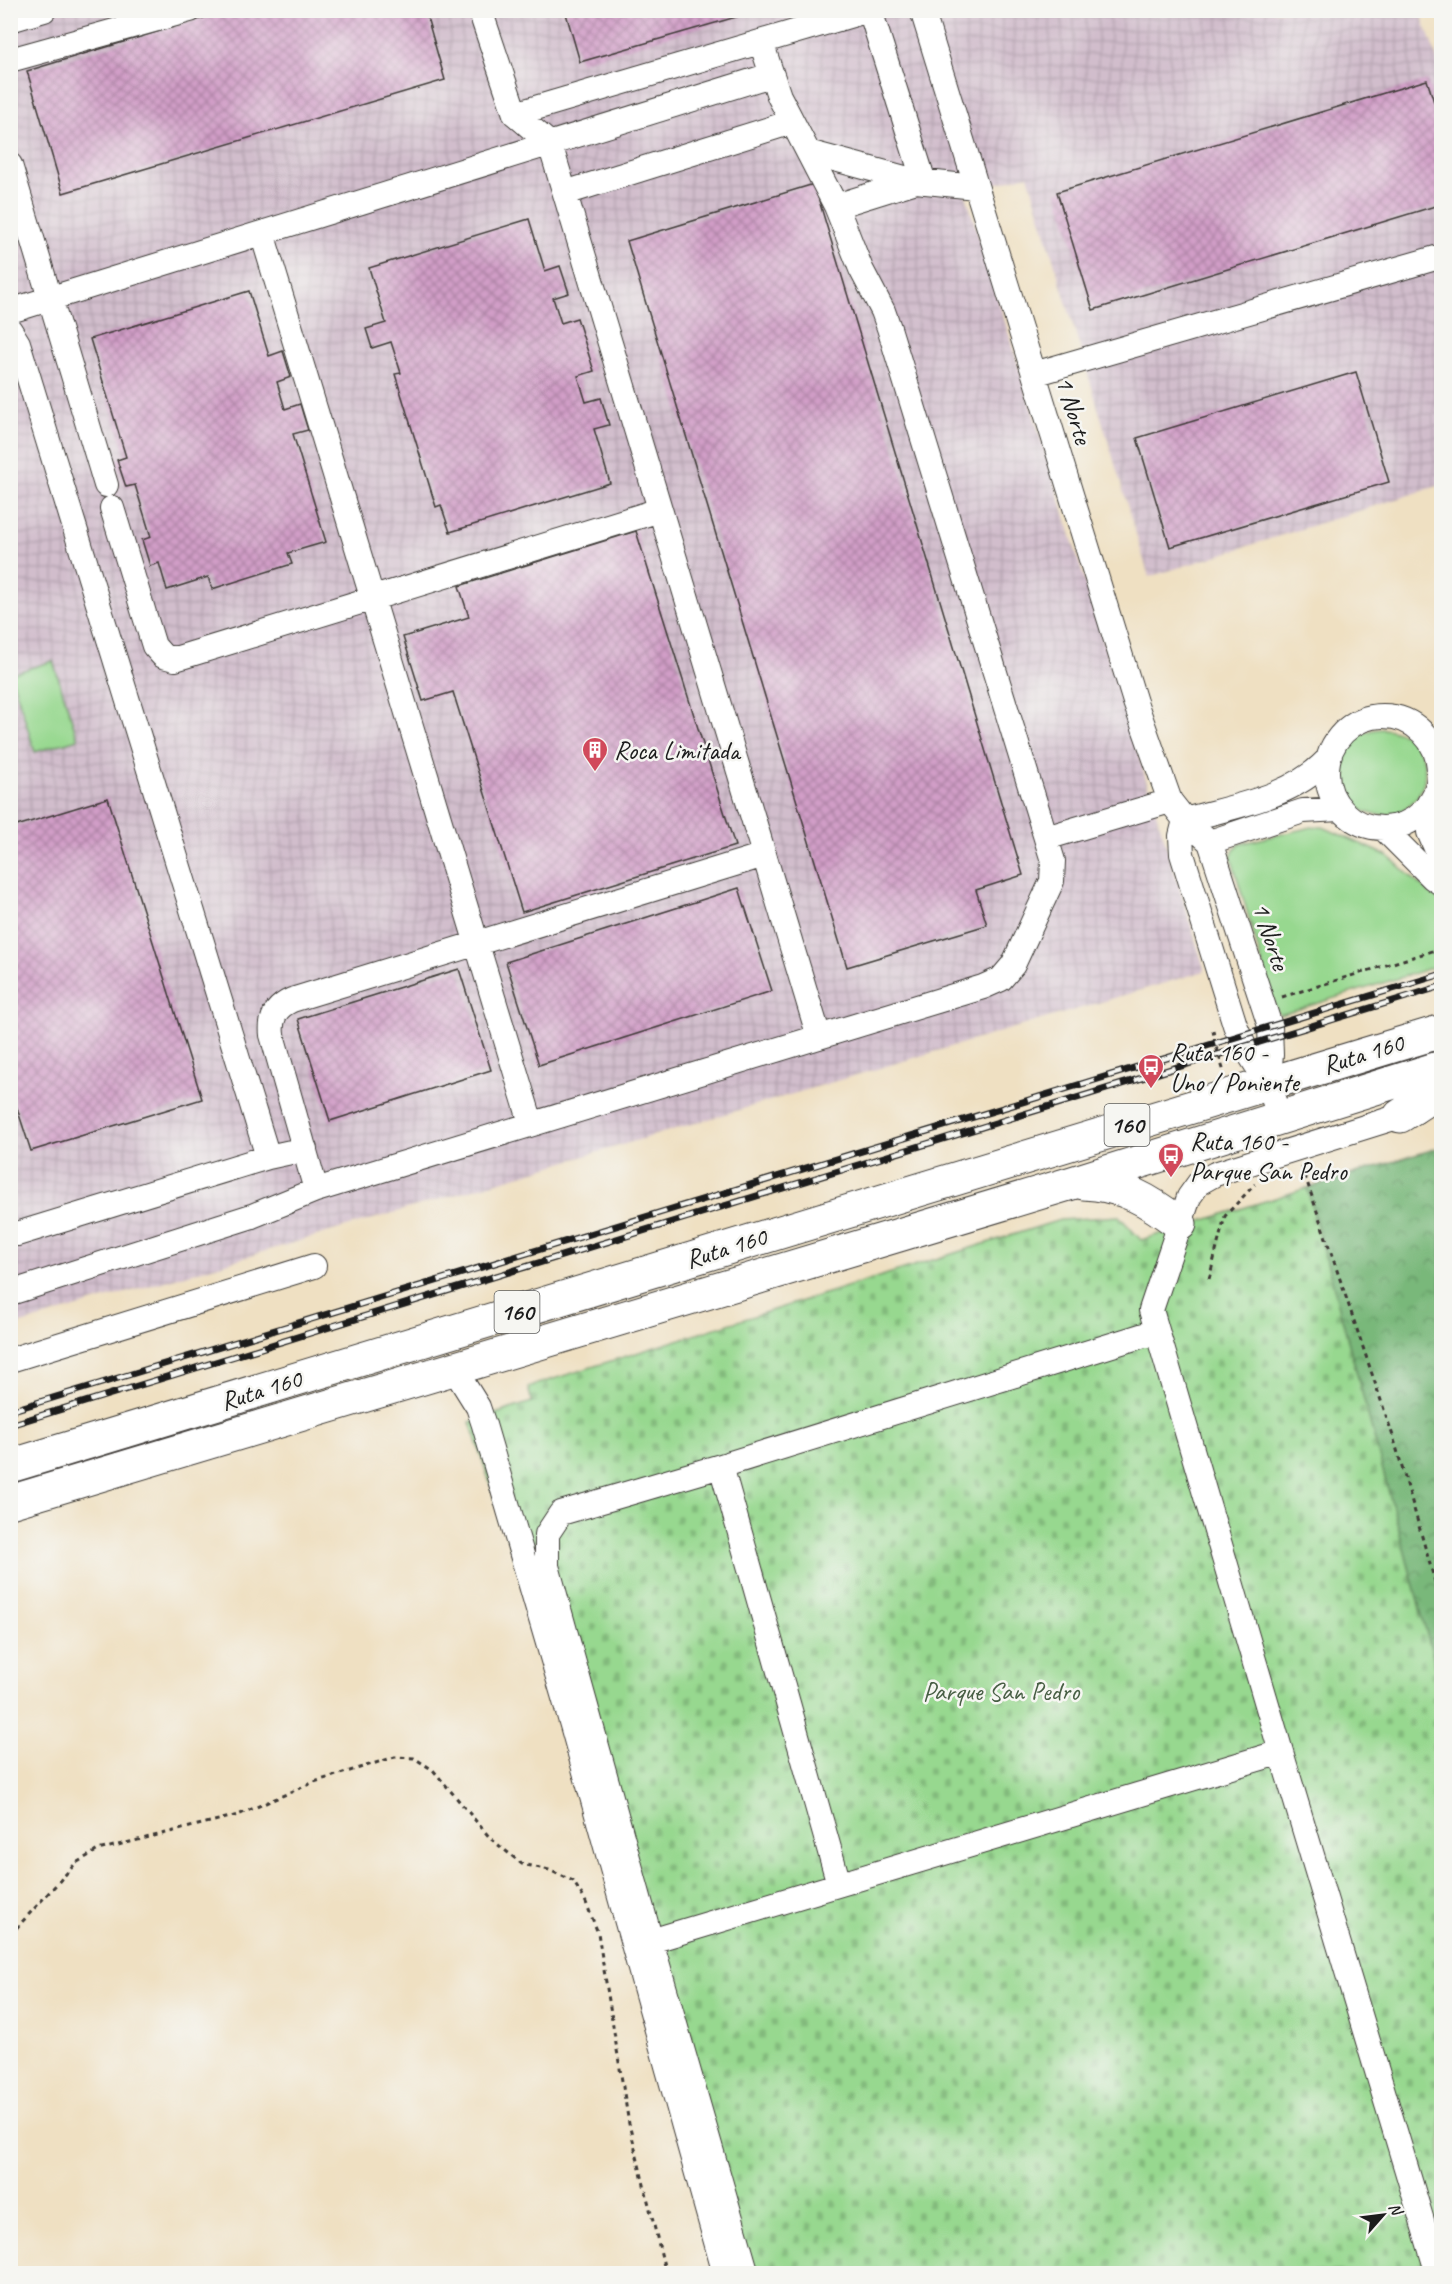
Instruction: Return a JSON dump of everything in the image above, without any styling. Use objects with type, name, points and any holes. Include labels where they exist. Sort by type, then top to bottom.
[{"type":"highway","name":"Ruta 160","points":[[10,1466],[1442,1031]]},
{"type":"highway","name":"Ruta 160","points":[[10,1502],[453,1367],[1072,1183],[1442,1067]]},
{"type":"highway","points":[[1400,1116],[1442,1089]]},
{"type":"highway","points":[[1072,1183],[1098,1183],[1128,1191],[1142,1197],[1180,1224]]},
{"type":"street","points":[[10,21],[44,10]]},
{"type":"street","points":[[10,60],[190,10]]},
{"type":"street","points":[[480,10],[515,114],[550,144],[819,1037]]},
{"type":"street","points":[[515,114],[870,10],[920,182]]},
{"type":"street","name":"1 Norte","points":[[922,10],[1135,702],[1170,801],[1185,820],[1210,842],[1263,1003],[1271,1037],[1268,1083]]},
{"type":"street","points":[[10,1293],[252,1216],[316,1190],[983,987],[1001,979],[1013,965],[1052,881],[1053,861],[883,311],[861,269],[836,206],[792,122],[771,75],[761,42]]},
{"type":"street","points":[[10,311],[771,75]]},
{"type":"street","points":[[565,193],[792,122]]},
{"type":"street","points":[[808,153],[920,182],[976,187]]},
{"type":"street","points":[[10,165],[154,646],[169,658],[181,658],[660,510]]},
{"type":"street","points":[[836,206],[920,182]]},
{"type":"street","points":[[262,233],[531,1124]]},
{"type":"street","points":[[1034,374],[1439,256]]},
{"type":"street","points":[[10,330],[18,343],[268,1157]]},
{"type":"street","points":[[1381,715],[1405,720],[1433,734],[1440,772],[1429,803],[1414,819],[1404,824],[1383,828],[1359,823],[1340,809],[1328,786],[1327,760],[1331,748],[1342,732],[1357,721],[1381,715]]},
{"type":"street","points":[[1185,820],[1293,787],[1327,760]]},
{"type":"street","points":[[1046,838],[1170,801]]},
{"type":"street","points":[[1429,803],[1429,832],[1442,862]]},
{"type":"street","points":[[1210,842],[1304,811],[1340,809]]},
{"type":"street","name":"1 Norte","points":[[1185,820],[1181,836],[1182,854],[1232,1017],[1244,1046],[1268,1083],[1280,1119]]},
{"type":"street","points":[[1383,828],[1433,878],[1442,884]]},
{"type":"street","points":[[316,1190],[272,1035],[271,1027],[276,1011],[292,1000],[764,855]]},
{"type":"street","points":[[1438,2274],[1151,1310],[1189,1197],[1199,1183],[1207,1178],[1253,1163],[1442,1104]]},
{"type":"street","points":[[10,1234],[17,1234],[268,1157],[305,1149]]},
{"type":"street","points":[[10,1360],[314,1266]]},
{"type":"street","points":[[747,2274],[651,1941],[547,1566],[547,1534],[561,1513],[1157,1331]]},
{"type":"street","points":[[453,1367],[478,1407],[484,1425],[572,1725],[725,2274]]},
{"type":"street","points":[[721,1466],[839,1884]]},
{"type":"street","points":[[651,1941],[1281,1752]]},
{"type":"path","points":[[1263,1003],[1442,948]]},
{"type":"path","points":[[1298,1149],[1300,1161],[1393,1436],[1442,1606]]},
{"type":"path","points":[[1209,1279],[1226,1216],[1257,1182],[1253,1163]]},
{"type":"path","points":[[10,1935],[76,1863],[98,1850],[238,1815],[314,1782],[395,1757],[414,1758],[433,1770],[491,1839],[522,1864],[549,1870],[573,1881],[585,1900],[598,1933],[629,2124],[666,2274]]},
{"type":"shaded area","points":[[11,11],[1420,11],[1442,72],[1441,485],[1149,577],[1028,175],[965,192],[1205,971],[11,1327]]},
{"type":"green space","points":[[53,661],[78,739],[35,752],[11,674]]},
{"type":"green space","points":[[1382,729],[1406,736],[1418,748],[1425,772],[1418,796],[1406,808],[1382,815],[1358,808],[1346,796],[1339,772],[1346,748],[1358,736]]},
{"type":"green space","points":[[1312,827],[1323,827],[1388,856],[1441,901],[1441,965],[1280,1015],[1276,1010],[1231,857],[1239,844]]},
{"type":"green space","points":[[1441,1147],[1441,1687],[1307,1188]]},
{"type":"green space","name":"Parque San Pedro","points":[[1307,1188],[1441,1687],[1441,2273],[726,2273],[552,1673],[470,1422],[532,1402],[528,1387],[1060,1220],[1119,1216],[1141,1240]]},
{"type":"building","points":[[230,10],[425,10],[445,80],[63,193],[27,71]]},
{"type":"building","points":[[565,10],[757,10],[757,11],[580,62]]},
{"type":"building","points":[[1427,80],[1442,127],[1442,204],[1093,310],[1057,192]]},
{"type":"building","points":[[814,184],[1023,875],[976,890],[987,925],[847,967],[627,241]]},
{"type":"building","points":[[529,219],[545,271],[560,266],[569,293],[553,298],[561,323],[577,318],[594,371],[578,376],[586,402],[601,398],[609,425],[594,429],[610,483],[450,532],[441,505],[436,507],[395,374],[401,373],[391,342],[372,348],[366,329],[386,323],[369,268]]},
{"type":"building","points":[[249,291],[269,356],[283,351],[291,377],[277,382],[285,409],[300,404],[308,430],[293,434],[326,542],[288,553],[292,564],[212,589],[208,577],[167,590],[159,563],[150,566],[142,540],[151,537],[135,485],[126,487],[117,460],[126,457],[90,339]]},
{"type":"building","points":[[1356,372],[1389,482],[1170,547],[1137,438]]},
{"type":"building","name":"Roca Limitada","points":[[636,531],[735,846],[522,912],[453,692],[423,701],[403,637],[469,617],[459,586]]},
{"type":"building","points":[[108,798],[202,1099],[31,1151],[10,1087],[10,828]]},
{"type":"building","points":[[739,888],[772,991],[539,1065],[506,962]]},
{"type":"building","points":[[459,969],[491,1070],[330,1121],[298,1019]]},
{"type":"railway","points":[[10,1411],[1442,974]]},
{"type":"railway","points":[[10,1425],[1442,986]]},
{"type":"place","name":"Roca Limitada","points":[[595,773]]},
{"type":"place","name":"Ruta 160 - Uno / Poniente","points":[[1151,1090]]},
{"type":"place","name":"Ruta 160 - Parque San Pedro","points":[[1171,1179]]}]
